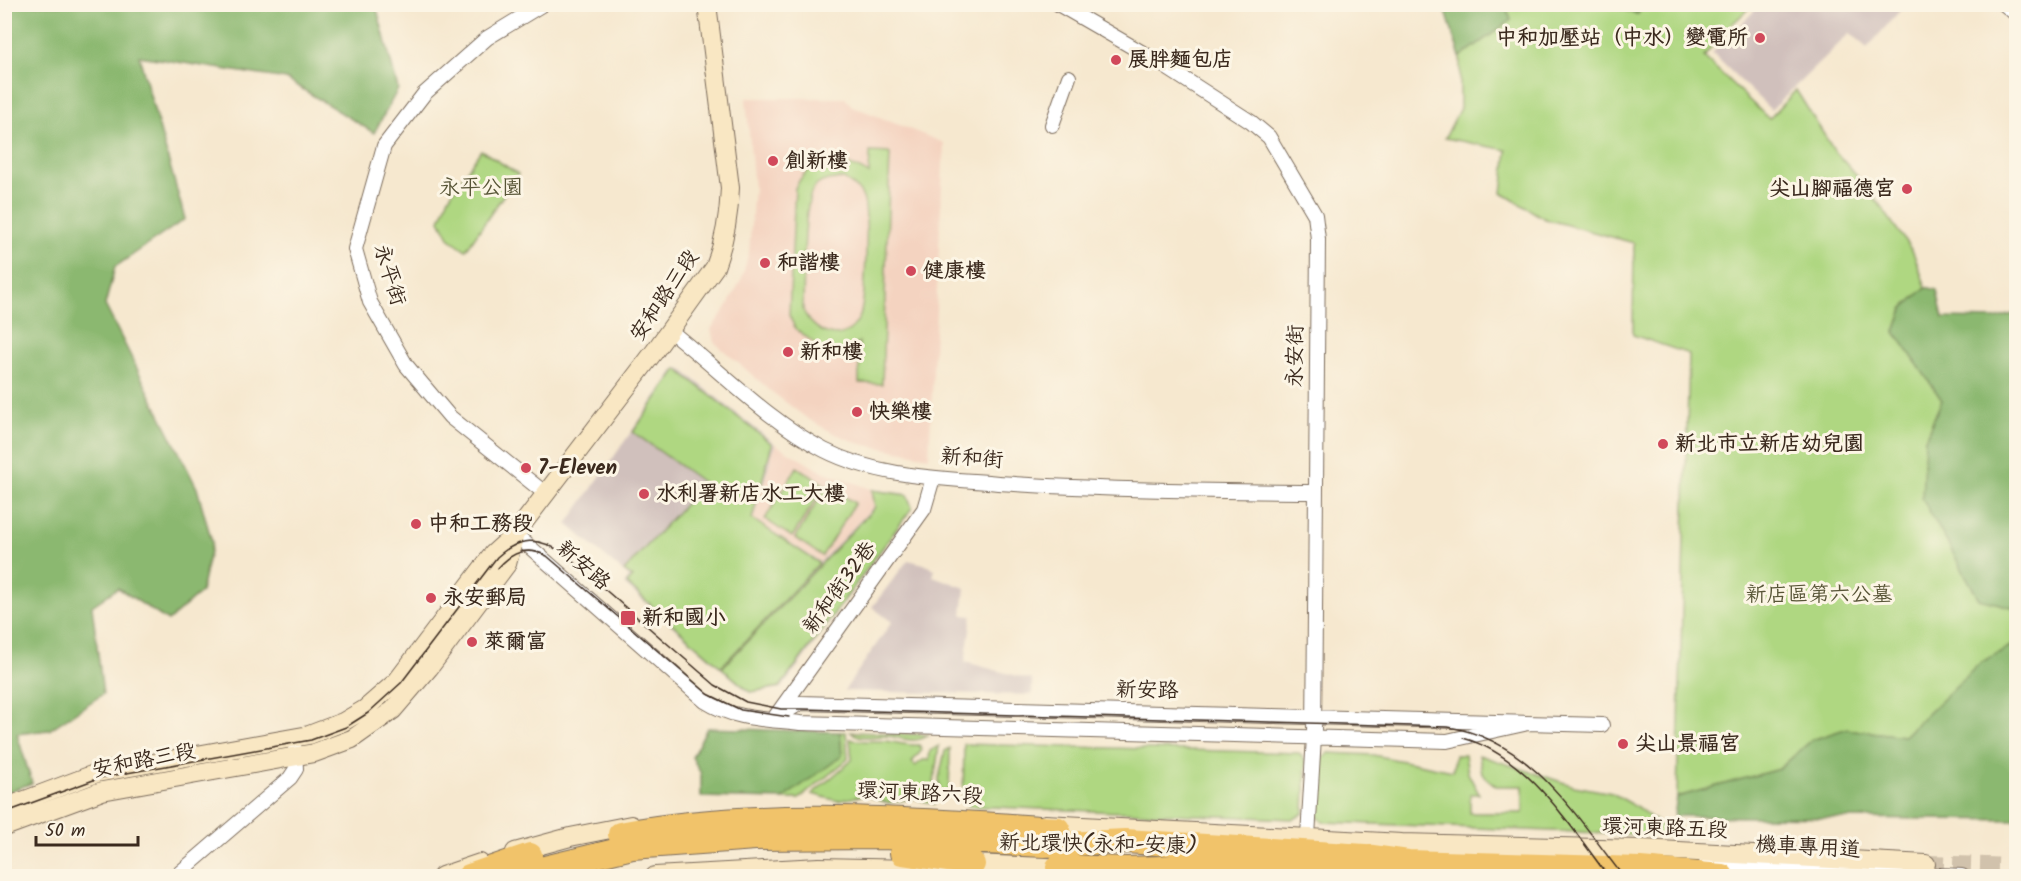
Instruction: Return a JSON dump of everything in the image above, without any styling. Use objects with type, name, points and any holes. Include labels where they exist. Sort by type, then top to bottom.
[{"type":"highway","points":[[469,876],[507,862],[578,843],[636,831],[703,823],[811,819],[893,820],[1060,830],[1125,841]]},
{"type":"highway","name":"新北環快(永和-安康)","points":[[512,876],[632,847],[754,838],[882,837],[1044,845],[1125,841],[1365,856],[1408,862],[1640,868],[1722,876]]},
{"type":"highway","points":[[1365,856],[1402,843]]},
{"type":"highway","points":[[566,876],[659,858],[769,850],[869,849],[974,864]]},
{"type":"highway","name":"新北環快(永和-安康)","points":[[1058,867],[1233,866],[1449,876]]},
{"type":"main road","name":"安和路三段","points":[[4,827],[102,791],[295,747],[309,735],[343,722],[381,696],[415,658],[493,554],[515,534],[546,494],[715,267],[724,243],[729,218],[729,160],[707,4]]},
{"type":"main road","name":"安和路三段","points":[[4,808],[96,773],[295,747]]},
{"type":"main road","name":"環河東路六段","points":[[442,876],[527,848],[644,823],[801,811],[1308,836],[1402,843]]},
{"type":"main road","name":"環河東路五段","points":[[1402,843],[1641,849],[1926,864]]},
{"type":"main road","points":[[655,876],[819,867],[914,869],[974,864],[1058,867],[1154,876]]},
{"type":"street","name":"永平街","points":[[543,4],[487,38],[424,94],[384,146],[355,249],[370,302],[406,365],[450,417],[546,494]]},
{"type":"street","name":"永安街","points":[[1058,4],[1155,60],[1251,122],[1269,137],[1315,215],[1318,239],[1314,737],[1308,836]]},
{"type":"street","points":[[2004,4],[2016,14]]},
{"type":"street","points":[[1052,125],[1069,77]]},
{"type":"street","name":"新和街","points":[[669,330],[794,431],[825,450],[856,463],[890,472],[933,478],[1163,491],[1316,492]]},
{"type":"street","name":"新和街32巷","points":[[773,720],[924,509],[933,478]]},
{"type":"street","name":"新安路","points":[[515,534],[705,701],[744,718],[800,723],[1447,741],[1524,724]]},
{"type":"street","name":"新安路","points":[[773,720],[800,703],[1602,726]]},
{"type":"street","points":[[176,876],[290,778],[296,769],[295,747]]},
{"type":"street","name":"機車專用道","points":[[1475,846],[1502,858],[1641,860],[1962,876]]},
{"type":"street","points":[[1058,867],[1303,876]]},
{"type":"shaded area","points":[[1760,5],[1905,5],[1867,48],[1850,33],[1771,110],[1712,53]]},
{"type":"shaded area","points":[[746,98],[845,98],[852,106],[944,143],[929,457],[861,444],[833,433],[808,419],[772,392],[714,342],[711,329],[727,307],[742,278],[749,252],[754,188]]},
{"type":"shaded area","points":[[680,368],[775,444],[753,519],[820,562],[874,506],[871,489],[908,494],[913,508],[782,688],[749,693],[624,584],[629,577],[567,524],[675,369]]},
{"type":"shaded area","points":[[775,444],[817,469],[871,489],[874,506],[821,562],[753,519]]},
{"type":"shaded area","points":[[908,560],[924,564],[935,570],[933,576],[965,588],[962,615],[972,616],[965,662],[1032,680],[1032,695],[844,691],[892,622],[872,607]]},
{"type":"green space","points":[[4,5],[376,5],[398,89],[374,133],[286,79],[139,56],[185,219],[115,267],[105,305],[197,488],[212,542],[201,592],[168,621],[118,588],[92,606],[103,694],[49,730],[17,734],[32,783],[8,792],[4,780]]},
{"type":"green space","points":[[1444,5],[1505,5],[1511,20],[1460,57]]},
{"type":"green space","name":"新店區第六公墓","points":[[1505,5],[1607,5],[1637,14],[1643,5],[1753,5],[1720,35],[1704,57],[1769,119],[1796,90],[1833,149],[1870,191],[1913,252],[1926,287],[1903,309],[1895,332],[1942,400],[1925,439],[1979,598],[2016,608],[2016,643],[1980,663],[1904,736],[1845,729],[1812,740],[1779,769],[1677,797],[1689,354],[1633,335],[1634,243],[1545,219],[1502,193],[1507,150],[1445,138],[1460,108],[1460,57],[1511,20]]},
{"type":"green space","points":[[1607,5],[1643,5],[1638,14]]},
{"type":"green space","name":"永平公園","points":[[481,150],[518,174],[466,250],[450,239],[440,220],[449,197]]},
{"type":"green space","points":[[870,152],[890,153],[882,384],[859,383],[859,342],[848,350],[824,351],[795,328],[789,315],[795,188],[810,169],[828,162],[847,164],[869,174]],"holes":[[[844,179],[860,192],[865,207],[865,278],[859,318],[853,327],[837,335],[821,331],[803,310],[804,265],[810,196],[814,188],[821,183]]]},
{"type":"green space","points":[[1926,287],[1937,290],[1943,318],[1995,319],[2016,313],[2016,608],[1979,599],[1922,498],[1925,439],[1942,400],[1895,332],[1903,309]]},
{"type":"green space","points":[[677,369],[772,444],[752,519],[819,563],[721,667],[627,584],[632,577],[624,571],[704,483],[633,432]]},
{"type":"green space","points":[[797,467],[825,485],[792,537],[765,519]]},
{"type":"green space","points":[[827,486],[855,503],[822,556],[795,538]]},
{"type":"green space","points":[[872,490],[907,495],[912,508],[780,687],[750,692],[722,668],[875,507]]},
{"type":"green space","points":[[2016,643],[2016,820],[1674,816],[1677,797],[1779,769],[1812,740],[1845,729],[1904,736],[1980,663]]},
{"type":"green space","points":[[707,728],[840,732],[842,756],[782,799],[701,797],[701,774],[692,757]]},
{"type":"green space","points":[[840,732],[846,732],[848,759],[799,799],[782,799],[842,756]]},
{"type":"green space","points":[[851,732],[928,735],[913,740],[887,736],[864,737]]},
{"type":"green space","points":[[850,739],[919,745],[922,750],[912,762],[915,766],[923,760],[929,760],[930,751],[939,746],[934,783],[939,799],[934,804],[914,798],[888,803],[864,795],[838,801],[812,794],[852,760]]},
{"type":"green space","points":[[964,744],[1299,753],[1306,762],[1304,813],[1294,819],[969,806],[963,798]]},
{"type":"green space","points":[[950,748],[949,795],[940,790],[939,778],[945,751]]},
{"type":"green space","points":[[1329,753],[1373,755],[1453,771],[1455,755],[1465,755],[1468,773],[1479,794],[1470,794],[1470,813],[1523,813],[1523,786],[1496,786],[1482,774],[1479,755],[1574,786],[1612,793],[1637,807],[1674,836],[1323,822],[1316,815],[1321,760]]},
{"type":"tunnel","points":[[1926,864],[2016,867]]},
{"type":"tram line","points":[[4,813],[99,778],[311,740],[346,727],[368,713],[401,683],[497,557],[505,550],[529,541],[546,544],[564,554],[715,685],[746,702],[781,709],[1448,727],[1477,734],[1503,747],[1549,784],[1623,876]]},
{"type":"tram line","points":[[498,568],[520,552],[533,551],[547,556],[708,694],[741,710],[789,717]]},
{"type":"tram line","points":[[1463,738],[1486,747],[1508,760],[1527,776],[1563,815],[1608,876]]},
{"type":"place","name":"中和加壓站（中水）變電所","points":[[1760,38]]},
{"type":"place","name":"展胖麵包店","points":[[1116,60]]},
{"type":"place","name":"創新樓","points":[[773,161]]},
{"type":"place","name":"尖山腳福德宮","points":[[1907,189]]},
{"type":"place","name":"和諧樓","points":[[765,263]]},
{"type":"place","name":"健康樓","points":[[911,271]]},
{"type":"place","name":"新和樓","points":[[788,352]]},
{"type":"place","name":"快樂樓","points":[[857,412]]},
{"type":"place","name":"新北市立新店幼兒園","points":[[1663,444]]},
{"type":"place","name":"7-Eleven","points":[[526,468]]},
{"type":"place","name":"水利署新店水工大樓","points":[[644,494]]},
{"type":"place","name":"中和工務段","points":[[416,524]]},
{"type":"place","name":"永安郵局","points":[[431,598]]},
{"type":"place","name":"新和國小","points":[[628,618]]},
{"type":"place","name":"萊爾富","points":[[472,642]]},
{"type":"place","name":"尖山景福宮","points":[[1623,744]]}]
